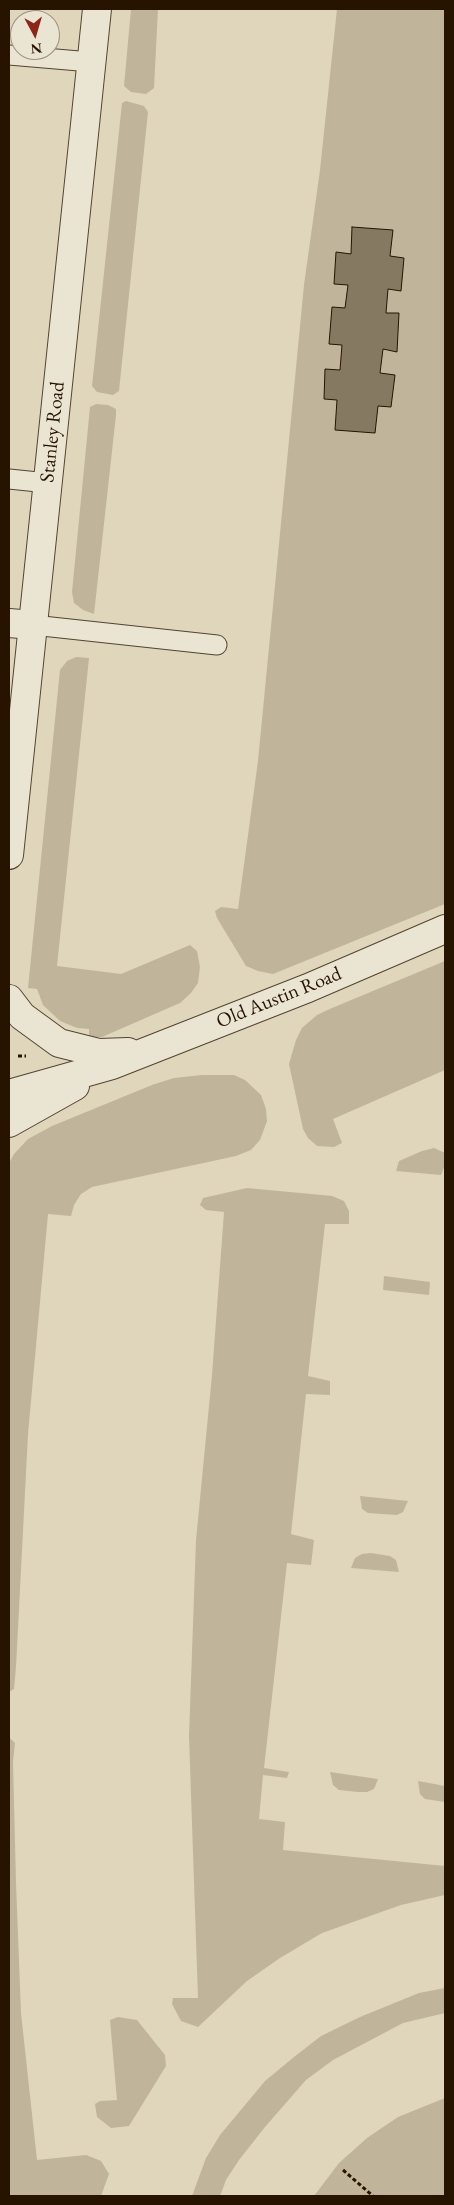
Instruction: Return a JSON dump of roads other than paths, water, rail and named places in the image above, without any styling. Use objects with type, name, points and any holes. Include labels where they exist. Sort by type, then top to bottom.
[{"type":"street","name":"Stanley Road","points":[[9,855],[21,624],[48,483],[97,9]]},
{"type":"street","name":"Old Austin Road","points":[[9,1094],[112,1065],[308,988],[445,928]]},
{"type":"street","points":[[9,999],[22,1016],[59,1044],[99,1053],[147,1051]]},
{"type":"street","name":"Old Austin Road","points":[[9,1123],[112,1065]]},
{"type":"lane","points":[[9,55],[91,62]]},
{"type":"lane","points":[[9,479],[48,483]]},
{"type":"lane","points":[[21,624],[217,645]]}]
